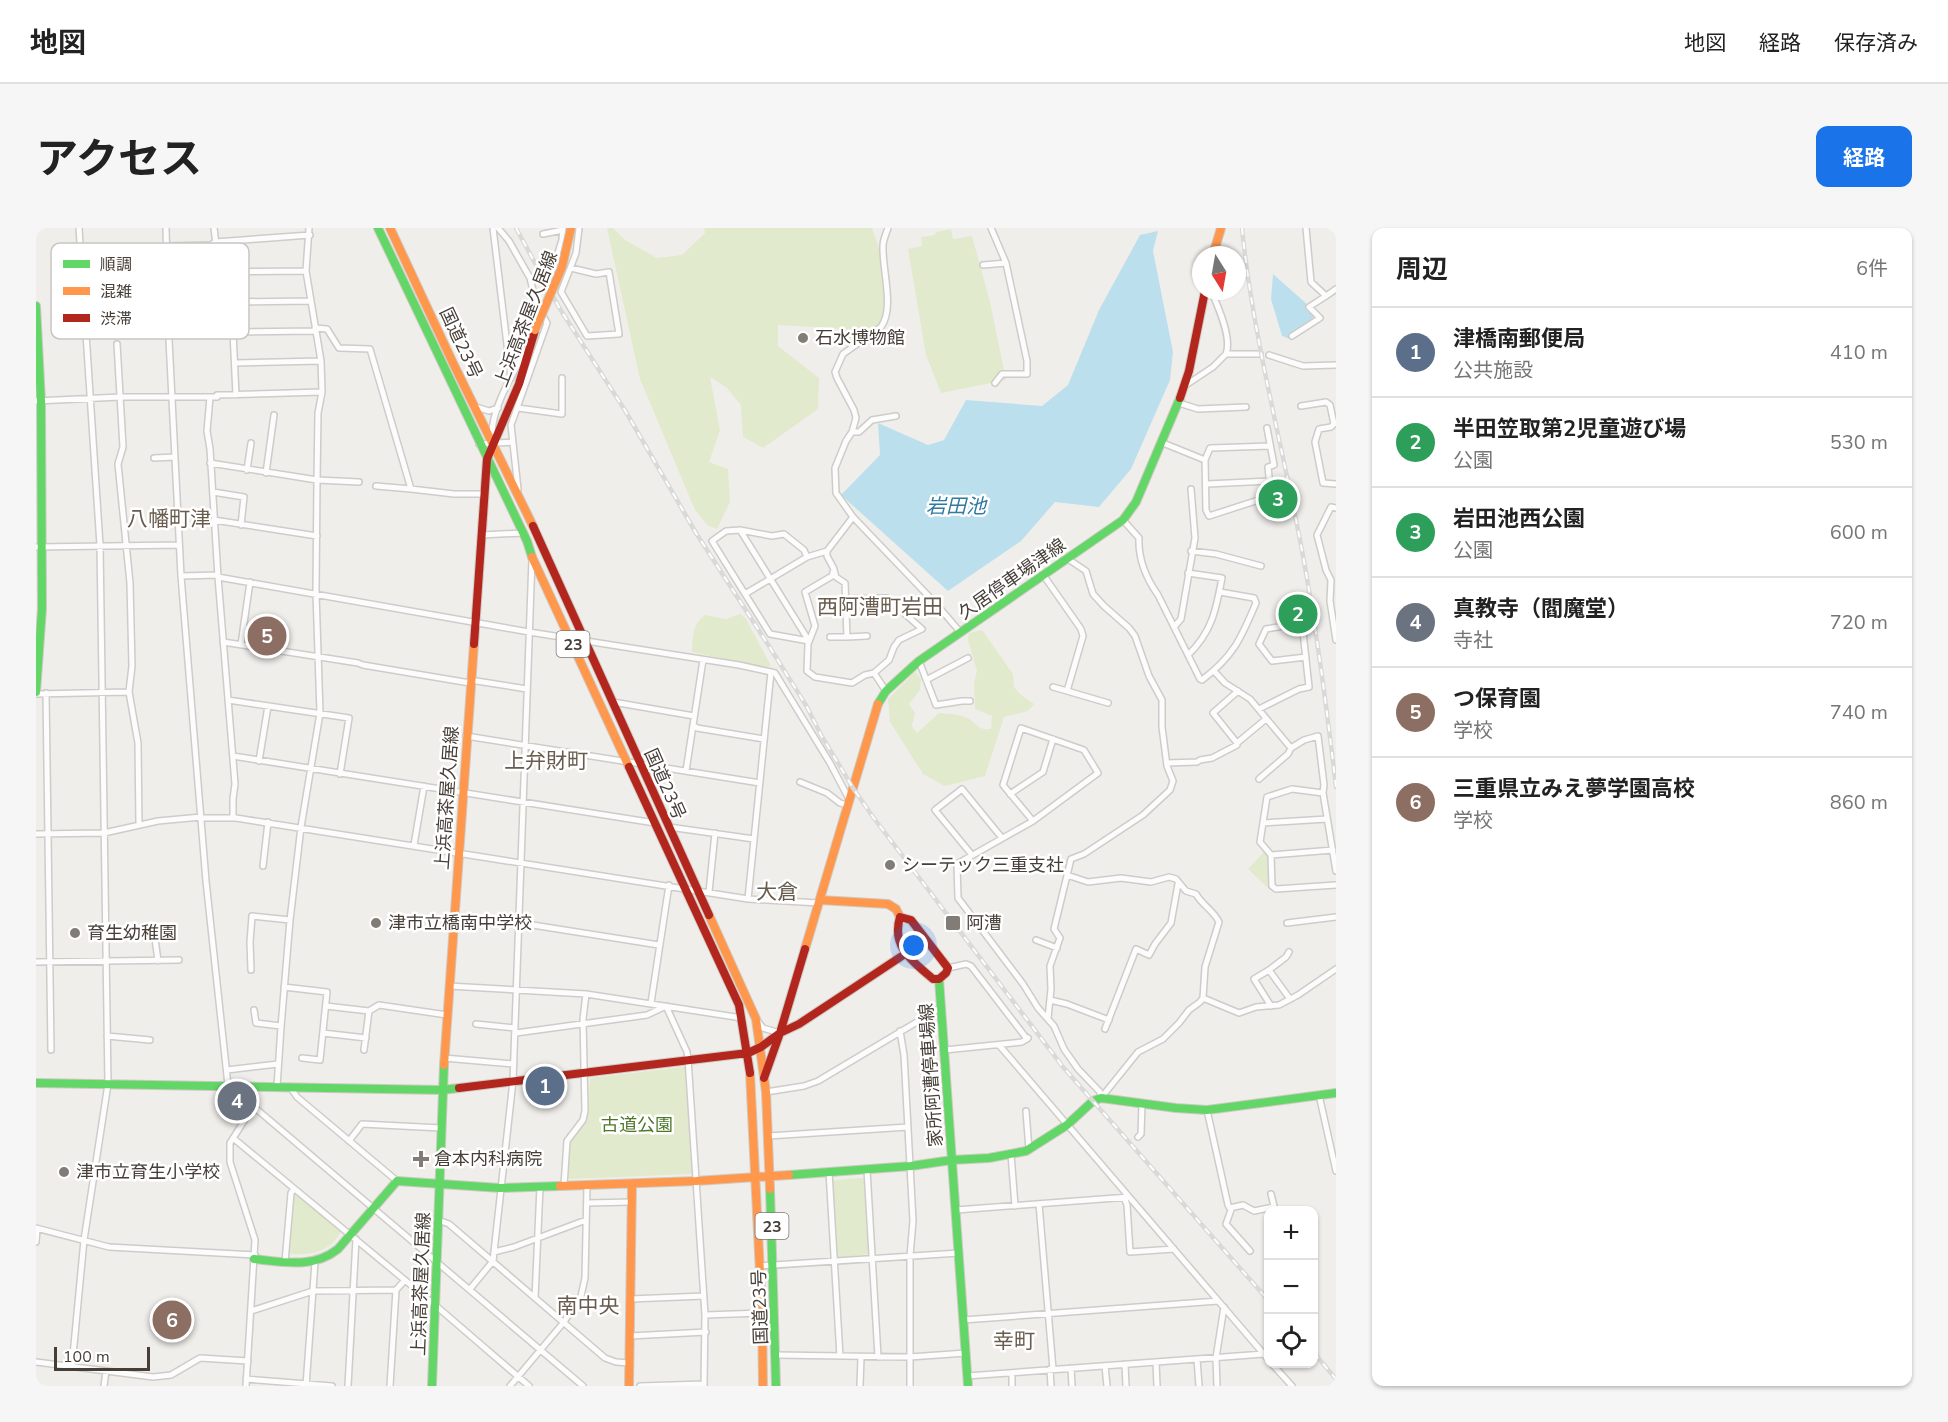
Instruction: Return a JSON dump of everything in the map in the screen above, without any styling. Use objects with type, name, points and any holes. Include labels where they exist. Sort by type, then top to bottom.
[{"type":"main road","name":"国道23号","points":[[378,228],[523,533],[532,558],[739,1005],[748,1053],[756,1177],[763,1386]]},
{"type":"main road","name":"国道23号","points":[[390,228],[519,496],[756,1019],[766,1092],[774,1265],[776,1386]]},
{"type":"main road","points":[[1216,246],[1221,228]]},
{"type":"main road","name":"上浜高茶屋久居線","points":[[432,1386],[442,1090],[487,459],[528,360],[535,330],[562,268],[568,249],[565,229]]},
{"type":"main road","name":"久居停車場津線","points":[[764,1078],[780,1033],[878,705],[886,691],[919,661],[1123,520],[1136,502],[1179,403],[1203,300]]},
{"type":"main road","points":[[36,306],[41,630],[36,693]]},
{"type":"main road","points":[[819,901],[888,904],[896,909],[900,917],[910,920],[948,968],[939,980],[933,979],[905,954],[899,945],[897,923],[900,917]]},
{"type":"main road","points":[[36,1083],[442,1090],[748,1053],[799,1024],[905,954]]},
{"type":"main road","name":"家所阿漕停車場線","points":[[939,980],[952,1160],[989,1158],[1029,1150],[1067,1125],[1093,1101],[1101,1098]]},
{"type":"main road","points":[[1101,1098],[1207,1110],[1336,1093]]},
{"type":"main road","points":[[254,1257],[285,1262],[315,1262],[328,1257],[353,1237],[373,1207],[397,1181],[500,1188],[632,1184],[910,1167],[952,1160],[968,1386]]},
{"type":"main road","points":[[629,1386],[632,1184]]},
{"type":"street","points":[[79,228],[80,243]]},
{"type":"street","points":[[166,228],[167,243]]},
{"type":"street","points":[[214,228],[215,242],[310,235]]},
{"type":"street","points":[[278,1087],[290,920],[301,827],[320,713],[316,536],[318,413],[322,392],[321,361],[306,271],[309,228]]},
{"type":"street","points":[[493,228],[511,378]]},
{"type":"street","points":[[498,228],[509,241],[530,278],[536,303],[547,323],[511,426],[519,496]]},
{"type":"street","points":[[571,268],[596,274],[609,272],[620,334],[587,336],[561,292],[576,253],[579,228]]},
{"type":"street","points":[[888,228],[882,244],[887,302],[884,322],[881,327],[843,354],[836,372],[856,418],[835,468],[835,487],[838,499],[853,517],[961,633]]},
{"type":"street","points":[[991,228],[1006,263],[1027,361],[1027,374],[1002,374],[995,384]]},
{"type":"street","points":[[1306,228],[1311,282],[1326,296]]},
{"type":"street","points":[[543,234],[565,229],[550,275]]},
{"type":"street","points":[[983,265],[1006,263]]},
{"type":"street","points":[[249,272],[306,271]]},
{"type":"street","points":[[1292,336],[1320,318],[1309,307],[1336,289]]},
{"type":"street","points":[[1185,385],[1213,367],[1226,354],[1227,338],[1214,300]]},
{"type":"street","points":[[249,302],[311,301]]},
{"type":"street","points":[[249,332],[327,329],[339,348],[370,349],[411,489]]},
{"type":"street","points":[[72,1366],[84,1240],[108,1084],[100,545],[86,339]]},
{"type":"street","points":[[170,339],[181,576],[206,881],[228,1085],[583,1386]]},
{"type":"street","points":[[233,339],[236,394]]},
{"type":"street","points":[[492,444],[492,426],[498,408],[532,339]]},
{"type":"street","points":[[117,344],[123,447],[118,464],[119,490],[127,545],[132,630],[129,692],[138,743],[139,825]]},
{"type":"street","points":[[1226,354],[1260,354]]},
{"type":"street","points":[[1269,355],[1303,366],[1336,365]]},
{"type":"street","points":[[235,363],[321,361]]},
{"type":"street","points":[[518,408],[562,414],[562,378]]},
{"type":"street","points":[[38,401],[322,392]]},
{"type":"street","points":[[210,397],[207,431],[235,784],[233,817]]},
{"type":"street","points":[[1301,406],[1326,402],[1334,409],[1334,423],[1331,427],[1319,429],[1315,442],[1323,483],[1336,484]]},
{"type":"street","points":[[1179,403],[1198,409],[1246,407]]},
{"type":"street","points":[[475,407],[489,411],[498,408]]},
{"type":"street","points":[[266,473],[274,415]]},
{"type":"street","points":[[852,432],[859,432],[872,420],[896,416]]},
{"type":"street","points":[[1267,428],[1274,465],[1268,467],[1271,496],[1209,516],[1206,510],[1207,484],[1204,460],[1210,448],[1270,446]]},
{"type":"street","points":[[479,444],[513,442]]},
{"type":"street","points":[[247,470],[251,443]]},
{"type":"street","points":[[1163,443],[1204,460]]},
{"type":"street","points":[[154,458],[175,457]]},
{"type":"street","points":[[210,463],[317,480],[359,482]]},
{"type":"street","points":[[1207,484],[1270,481]]},
{"type":"street","points":[[376,486],[454,494],[484,494]]},
{"type":"street","points":[[1174,627],[1181,619],[1195,538],[1191,489]]},
{"type":"street","points":[[213,492],[244,497],[241,525]]},
{"type":"street","points":[[1336,508],[1330,507],[1317,535],[1326,570],[1331,580],[1336,640]]},
{"type":"street","points":[[847,637],[845,583],[836,577],[826,556],[827,551],[853,517]]},
{"type":"street","points":[[214,520],[316,536]]},
{"type":"street","points":[[1123,520],[1139,538],[1138,549],[1145,572],[1202,680],[1214,671],[1239,643],[1256,603],[1254,598],[1220,591]]},
{"type":"street","points":[[807,557],[804,550],[784,534],[772,537],[740,530],[726,531],[712,541],[770,634],[809,640]]},
{"type":"street","points":[[740,530],[809,640]]},
{"type":"street","points":[[481,535],[523,533]]},
{"type":"street","points":[[39,547],[179,545]]},
{"type":"street","points":[[745,594],[807,557],[827,551]]},
{"type":"street","points":[[1191,551],[1225,556],[1262,566]]},
{"type":"street","points":[[470,1289],[493,1262],[513,1081],[532,558]]},
{"type":"street","points":[[1048,1018],[1050,966],[1060,938],[1054,929],[1071,859],[1084,854],[1143,815],[1170,790],[1173,781],[1167,763],[1162,726],[1162,700],[1149,676],[1134,636],[1129,628],[1093,594],[1086,572],[1068,559]]},
{"type":"street","points":[[834,569],[832,576],[805,592],[815,622],[809,640],[807,671],[815,677],[852,683],[873,673],[889,660],[899,640],[922,629],[887,598],[846,599]]},
{"type":"street","points":[[1188,573],[1222,578],[1211,627],[1200,643],[1188,654]]},
{"type":"street","points":[[1331,580],[1336,573]]},
{"type":"street","points":[[181,576],[218,576],[474,623],[775,673],[848,802],[840,803],[827,793],[800,782]]},
{"type":"street","points":[[1044,576],[1081,629],[1083,636],[1067,691]]},
{"type":"street","points":[[241,644],[250,582]]},
{"type":"street","points":[[1259,709],[1299,689],[1309,687],[1306,657],[1302,623],[1266,629],[1259,644],[1272,661],[1306,657]]},
{"type":"street","points":[[830,637],[867,636]]},
{"type":"street","points":[[223,642],[527,689]]},
{"type":"street","points":[[926,680],[968,658]]},
{"type":"street","points":[[686,771],[703,660]]},
{"type":"street","points":[[919,661],[936,705],[970,701]]},
{"type":"street","points":[[1214,671],[1225,683],[1250,699],[1291,748]]},
{"type":"street","points":[[748,899],[771,672]]},
{"type":"street","points":[[873,673],[886,691]]},
{"type":"street","points":[[1053,687],[1108,703]]},
{"type":"street","points":[[1237,743],[1213,713],[1238,691]]},
{"type":"street","points":[[36,693],[129,692]]},
{"type":"street","points":[[46,693],[51,1050]]},
{"type":"street","points":[[228,700],[349,718],[340,774]]},
{"type":"street","points":[[611,702],[694,716]]},
{"type":"street","points":[[259,761],[268,706]]},
{"type":"street","points":[[1167,763],[1197,762],[1212,758],[1237,745],[1266,719]]},
{"type":"street","points":[[693,725],[697,728],[764,739]]},
{"type":"street","points":[[1033,821],[1003,785],[1022,728],[1084,750],[1098,773],[1033,821],[957,864],[958,898],[1023,984],[1038,1008],[1054,1026],[1064,1049],[1081,1073],[1101,1092],[1101,1098]]},
{"type":"street","points":[[466,736],[760,783]]},
{"type":"street","points":[[1259,779],[1288,754],[1291,748],[1304,740],[1318,736],[1323,793],[1336,871]]},
{"type":"street","points":[[1010,794],[1043,772],[1053,739]]},
{"type":"street","points":[[233,756],[655,823]]},
{"type":"street","points":[[414,845],[424,786]]},
{"type":"street","points":[[972,855],[935,810],[962,789],[1002,838]]},
{"type":"street","points":[[1323,793],[1292,789],[1267,797],[1260,842],[1271,855],[1272,886],[1275,889],[1336,885]]},
{"type":"street","points":[[36,834],[104,833],[158,821],[233,817],[685,887],[748,899],[819,901]]},
{"type":"street","points":[[1263,823],[1327,819]]},
{"type":"street","points":[[263,866],[268,822]]},
{"type":"street","points":[[668,826],[754,839]]},
{"type":"street","points":[[709,892],[715,833]]},
{"type":"street","points":[[1271,855],[1333,850]]},
{"type":"street","points":[[1067,875],[1088,882],[1121,878],[1151,882],[1169,877],[1176,879],[1186,891],[1196,894],[1200,902],[1218,920],[1218,927],[1205,967],[1203,998],[1163,1039],[1138,1052],[1101,1098]]},
{"type":"street","points":[[1105,1029],[1136,950],[1149,955],[1171,923],[1179,883]]},
{"type":"street","points":[[651,1004],[669,885]]},
{"type":"street","points":[[251,970],[252,916],[290,920]]},
{"type":"street","points":[[1287,923],[1336,917]]},
{"type":"street","points":[[520,923],[659,945]]},
{"type":"street","points":[[154,931],[158,961]]},
{"type":"street","points":[[1036,940],[1056,948]]},
{"type":"street","points":[[1271,1006],[1254,979],[1286,957],[1289,952]]},
{"type":"street","points":[[36,962],[179,960]]},
{"type":"street","points":[[945,1050],[999,1046],[1022,1042],[1028,1038],[971,966],[966,964],[948,968]]},
{"type":"street","points":[[1203,998],[1242,1013],[1256,1007],[1280,1005],[1336,969]]},
{"type":"street","points":[[1269,970],[1290,999]]},
{"type":"street","points":[[449,986],[586,994],[742,1018]]},
{"type":"street","points":[[284,987],[327,992],[320,1060],[302,1058]]},
{"type":"street","points":[[564,1186],[567,1141],[583,1120],[585,1111],[586,994]]},
{"type":"street","points":[[1050,1000],[1109,1020]]},
{"type":"street","points":[[326,1006],[369,1011],[379,1005],[447,1015]]},
{"type":"street","points":[[476,1024],[516,1030],[584,1024],[647,1015],[666,1006]]},
{"type":"street","points":[[640,1386],[704,1385],[706,1332],[688,1059],[666,1006]]},
{"type":"street","points":[[766,1092],[804,1086],[818,1080],[942,1007]]},
{"type":"street","points":[[254,1010],[256,1023],[281,1026]]},
{"type":"street","points":[[364,1050],[369,1011]]},
{"type":"street","points":[[756,1019],[763,1028],[780,1033]]},
{"type":"street","points":[[900,1031],[904,1055],[913,1221],[910,1256],[910,1386]]},
{"type":"street","points":[[323,1033],[366,1038]]},
{"type":"street","points":[[107,1036],[150,1040]]},
{"type":"street","points":[[999,1046],[1126,1197],[1174,1249],[1264,1355]]},
{"type":"street","points":[[444,1058],[514,1064]]},
{"type":"street","points":[[227,1070],[278,1064]]},
{"type":"street","points":[[246,1386],[254,1233],[229,1159],[229,1149],[233,1138],[253,1107],[253,1086]]},
{"type":"street","points":[[290,1087],[297,1097],[397,1181]]},
{"type":"street","points":[[1319,1095],[1336,1171]]},
{"type":"street","points":[[1138,1137],[1141,1134],[1142,1104]]},
{"type":"street","points":[[1207,1110],[1231,1210],[1224,1222],[1250,1251]]},
{"type":"street","points":[[1026,1111],[1029,1150]]},
{"type":"street","points":[[349,1141],[362,1124],[441,1128]]},
{"type":"street","points":[[768,1136],[908,1127]]},
{"type":"street","points":[[233,1138],[529,1386]]},
{"type":"street","points":[[1011,1154],[1015,1206]]},
{"type":"street","points":[[867,1170],[878,1357]]},
{"type":"street","points":[[829,1172],[840,1356]]},
{"type":"street","points":[[510,1386],[564,1322],[579,1302],[584,1290],[587,1185]]},
{"type":"street","points":[[535,1298],[540,1187]]},
{"type":"street","points":[[285,1262],[291,1193],[294,1189]]},
{"type":"street","points":[[1271,1194],[1273,1206]]},
{"type":"street","points":[[956,1210],[1126,1197]]},
{"type":"street","points":[[1126,1197],[1130,1252],[1174,1249]]},
{"type":"street","points":[[586,1203],[632,1202]]},
{"type":"street","points":[[1039,1204],[1052,1369],[1051,1386]]},
{"type":"street","points":[[1230,1208],[1243,1205],[1254,1211],[1264,1210]]},
{"type":"street","points":[[438,1220],[449,1224],[605,1358],[629,1363]]},
{"type":"street","points":[[494,1252],[514,1247],[586,1220]]},
{"type":"street","points":[[36,1242],[37,1229],[109,1247],[254,1257]]},
{"type":"street","points":[[348,1386],[353,1237]]},
{"type":"street","points":[[760,1266],[959,1252]]},
{"type":"street","points":[[306,1385],[315,1262]]},
{"type":"street","points":[[390,1386],[396,1290],[405,1280]]},
{"type":"street","points":[[251,1311],[313,1291],[396,1290]]},
{"type":"street","points":[[630,1299],[704,1296]]},
{"type":"street","points":[[963,1320],[1218,1301]]},
{"type":"street","points":[[1217,1386],[1216,1358],[1224,1307]]},
{"type":"street","points":[[705,1316],[762,1313]]},
{"type":"street","points":[[630,1336],[706,1332]]},
{"type":"street","points":[[776,1356],[910,1357],[966,1353]]},
{"type":"street","points":[[860,1386],[861,1357]]},
{"type":"street","points":[[967,1376],[1197,1359],[1264,1357]]},
{"type":"street","points":[[36,1362],[153,1377],[171,1374],[200,1358],[248,1361]]},
{"type":"street","points":[[1197,1359],[1199,1386]]},
{"type":"street","points":[[1156,1362],[1157,1386]]},
{"type":"street","points":[[1125,1364],[1126,1386]]},
{"type":"street","points":[[1105,1366],[1107,1386]]},
{"type":"street","points":[[1071,1368],[1072,1386]]},
{"type":"street","points":[[1276,1368],[1292,1386]]},
{"type":"street","points":[[104,1386],[106,1371]]},
{"type":"street","points":[[1012,1373],[1012,1386]]},
{"type":"street","points":[[246,1379],[332,1386]]},
{"type":"green space","points":[[607,228],[613,228],[625,240],[657,258],[682,255],[705,233],[704,228],[872,228],[880,252],[884,301],[882,319],[876,327],[847,348],[846,329],[778,325],[778,346],[819,378],[818,409],[763,448],[743,437],[741,405],[727,388],[710,377],[720,430],[709,462],[728,469],[730,502],[717,529],[707,525],[695,510],[640,379]]},
{"type":"green space","points":[[951,229],[953,239],[972,236],[990,302],[1006,380],[941,393],[926,355],[908,249],[922,246],[921,237]]},
{"type":"green space","points":[[740,614],[746,619],[771,666],[763,668],[692,652],[695,627],[705,615],[726,619]]},
{"type":"green space","points":[[982,630],[1013,674],[1014,687],[1034,704],[1028,711],[1004,717],[985,776],[945,786],[923,774],[890,722],[888,699],[915,672],[921,679],[920,690],[909,704],[915,713],[912,726],[917,733],[939,713],[962,716],[981,728],[991,729],[992,716],[975,709],[974,683],[977,671],[968,640],[969,633]]},
{"type":"green space","points":[[1264,852],[1267,856],[1269,889],[1248,869]]},
{"type":"green space","name":"古道公園","points":[[685,1067],[692,1172],[690,1174],[570,1179],[568,1177],[569,1147],[587,1120],[590,1078]]},
{"type":"green space","points":[[862,1178],[864,1180],[868,1254],[839,1258],[833,1182]]},
{"type":"green space","points":[[295,1194],[341,1231],[326,1248],[305,1254],[287,1252],[292,1195]]},
{"type":"water","name":"岩田池","points":[[1158,231],[1153,251],[1173,352],[1170,380],[1131,469],[1099,507],[1055,502],[1021,541],[948,591],[841,495],[880,455],[878,423],[928,445],[944,440],[966,400],[1042,406],[1068,385],[1099,310],[1140,235]]},
{"type":"water","points":[[1273,274],[1308,305],[1316,316],[1290,334],[1290,339],[1282,336],[1271,299]]},
{"type":"railway","points":[[516,228],[560,309],[626,412],[696,533],[769,646],[853,788],[873,817],[1063,1067],[1264,1295]]},
{"type":"railway","points":[[1242,228],[1253,311],[1308,585],[1336,787]]},
{"type":"railway","points":[[1318,1358],[1336,1379]]},
{"type":"traffic: fast","points":[[378,228],[527,541],[532,557]]},
{"type":"traffic: fast","points":[[36,306],[41,401],[42,609],[36,692]]},
{"type":"traffic: fast","points":[[878,704],[886,691],[919,661],[1123,520],[1136,502],[1180,398]]},
{"type":"traffic: fast","points":[[939,979],[968,1386]]},
{"type":"traffic: fast","points":[[432,1386],[444,1065]]},
{"type":"traffic: fast","points":[[36,1083],[442,1090],[459,1088]]},
{"type":"traffic: fast","points":[[789,1175],[911,1166],[989,1158],[1026,1151],[1067,1125],[1093,1101],[1101,1098],[1207,1110],[1336,1093]]},
{"type":"traffic: fast","points":[[254,1259],[298,1263],[328,1255],[338,1249],[397,1181],[500,1188],[560,1186]]},
{"type":"traffic: fast","points":[[770,1189],[776,1386]]},
{"type":"traffic: slow","points":[[390,228],[533,526]]},
{"type":"traffic: slow","points":[[535,330],[562,267],[571,228]]},
{"type":"traffic: slow","points":[[1216,246],[1221,228]]},
{"type":"traffic: slow","points":[[532,557],[629,767]]},
{"type":"traffic: slow","points":[[444,1065],[474,644]]},
{"type":"traffic: slow","points":[[805,949],[878,704]]},
{"type":"traffic: slow","points":[[820,900],[888,904],[896,909],[900,917]]},
{"type":"traffic: slow","points":[[709,915],[756,1019],[766,1092],[770,1189]]},
{"type":"traffic: slow","points":[[750,1073],[762,1313],[763,1386]]},
{"type":"traffic: slow","points":[[560,1186],[789,1175]]},
{"type":"traffic: slow","points":[[629,1386],[632,1184]]},
{"type":"traffic: jam","points":[[1180,398],[1189,371],[1203,300]]},
{"type":"traffic: jam","points":[[474,644],[487,459],[519,384],[535,330]]},
{"type":"traffic: jam","points":[[533,526],[709,915]]},
{"type":"traffic: jam","points":[[629,767],[739,1005],[750,1073]]},
{"type":"traffic: jam","points":[[900,917],[911,920],[948,968],[939,979],[933,979],[905,953],[898,937],[900,917]]},
{"type":"traffic: jam","points":[[459,1088],[748,1053],[761,1047],[780,1033],[805,949]]},
{"type":"traffic: jam","points":[[764,1078],[780,1033],[799,1024],[905,954]]},
{"type":"place","name":"石水博物館","points":[[803,338]]},
{"type":"place","name":"岩田池西公園","points":[[1278,499]]},
{"type":"place","name":"半田笠取第2児童遊び場","points":[[1298,614]]},
{"type":"place","name":"つ保育園","points":[[267,636]]},
{"type":"place","name":"シーテック三重支社","points":[[890,865]]},
{"type":"place","name":"津市立橋南中学校","points":[[376,923]]},
{"type":"place","name":"阿漕","points":[[953,923]]},
{"type":"place","name":"育生幼稚園","points":[[75,933]]},
{"type":"place","name":"津橋南郵便局","points":[[545,1086]]},
{"type":"place","name":"真教寺（閻魔堂）","points":[[237,1101]]},
{"type":"place","name":"倉本内科病院","points":[[421,1159]]},
{"type":"place","name":"津市立育生小学校","points":[[64,1172]]},
{"type":"place","name":"三重県立みえ夢学園高校","points":[[172,1320]]},
{"type":"district","name":"八幡町津","points":[[169,519]]},
{"type":"district","name":"西阿漕町岩田","points":[[880,607]]},
{"type":"district","name":"上弁財町","points":[[546,761]]},
{"type":"district","name":"大倉","points":[[777,892]]},
{"type":"district","name":"南中央","points":[[588,1306]]},
{"type":"district","name":"幸町","points":[[1014,1341]]}]
